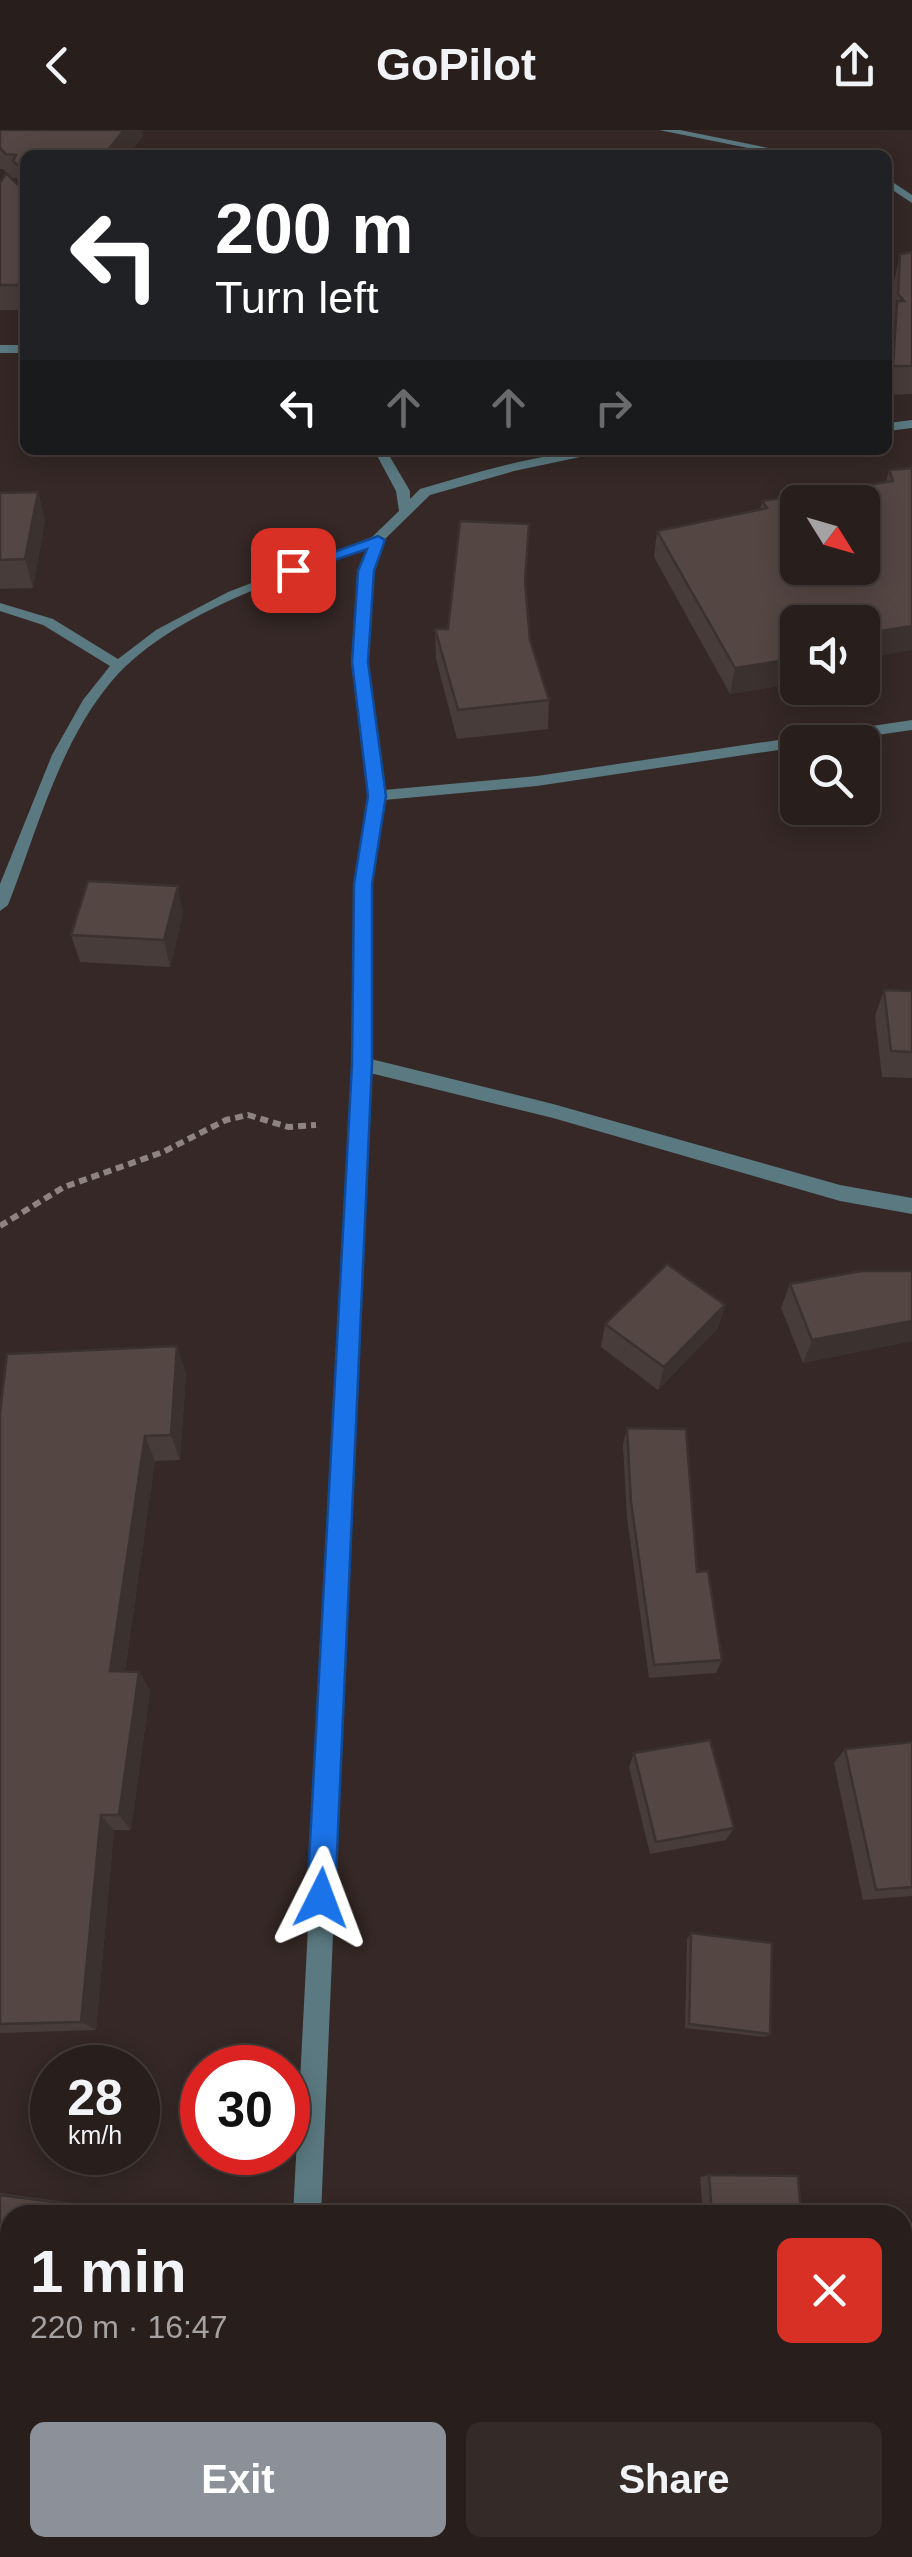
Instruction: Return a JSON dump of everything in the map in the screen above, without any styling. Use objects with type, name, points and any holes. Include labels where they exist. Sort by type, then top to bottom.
[{"type":"street","points":[[664,130],[754,150]]},
{"type":"street","points":[[383,455],[403,491],[404,510]]},
{"type":"street","points":[[307,2205],[362,1064],[363,884],[377,796],[360,662],[366,571],[378,540],[424,492],[468,477],[581,455]]},
{"type":"street","points":[[1,898],[68,740],[106,678],[137,650],[245,590],[378,540]]},
{"type":"street","points":[[0,607],[47,621],[119,666]]},
{"type":"street","points":[[377,796],[538,781],[912,724]]},
{"type":"street","points":[[362,1064],[572,1116],[840,1193],[912,1206]]},
{"type":"path","points":[[0,1226],[64,1187],[163,1152],[226,1120],[248,1115],[302,1128],[357,1106]]},
{"type":"building","points":[[0,130],[124,130],[108,150],[20,150],[20,167],[13,161],[16,155],[6,154],[0,148]]},
{"type":"building","points":[[6,173],[20,183],[20,285],[0,285],[0,183]]},
{"type":"building","points":[[912,252],[912,366],[893,366],[897,301],[904,301],[898,294],[900,254]]},
{"type":"building","points":[[912,468],[912,626],[880,631],[880,605],[780,605],[780,661],[735,668],[657,531],[767,508],[762,501],[780,498],[780,585],[880,585],[880,485],[867,485],[893,481],[889,470]]},
{"type":"building","points":[[38,492],[25,559],[0,560],[0,493]]},
{"type":"building","points":[[460,521],[529,524],[525,581],[530,640],[549,700],[458,710],[435,629],[448,629]]},
{"type":"building","points":[[88,881],[178,886],[164,940],[71,935]]},
{"type":"building","points":[[884,990],[912,991],[912,1052],[891,1051]]},
{"type":"building","points":[[667,1264],[725,1305],[664,1367],[605,1324]]},
{"type":"building","points":[[861,1271],[912,1271],[912,1321],[812,1340],[790,1284]]},
{"type":"building","points":[[177,1346],[171,1435],[145,1436],[110,1671],[139,1672],[119,1815],[101,1815],[81,2022],[0,2024],[0,1413],[7,1354]]},
{"type":"building","points":[[627,1428],[686,1429],[697,1572],[708,1571],[722,1660],[654,1665],[631,1502]]},
{"type":"building","points":[[710,1740],[734,1828],[656,1842],[634,1753]]},
{"type":"building","points":[[912,1742],[912,1887],[876,1890],[845,1749]]},
{"type":"building","points":[[691,1933],[772,1943],[770,2034],[689,2024]]},
{"type":"building","points":[[709,2175],[798,2176],[800,2205],[711,2205]]},
{"type":"building","points":[[0,2195],[76,2205],[0,2205]]},
{"type":"route","points":[[293,570],[378,540],[366,571],[360,662],[377,796],[363,884],[362,1064],[321,1898]]}]
